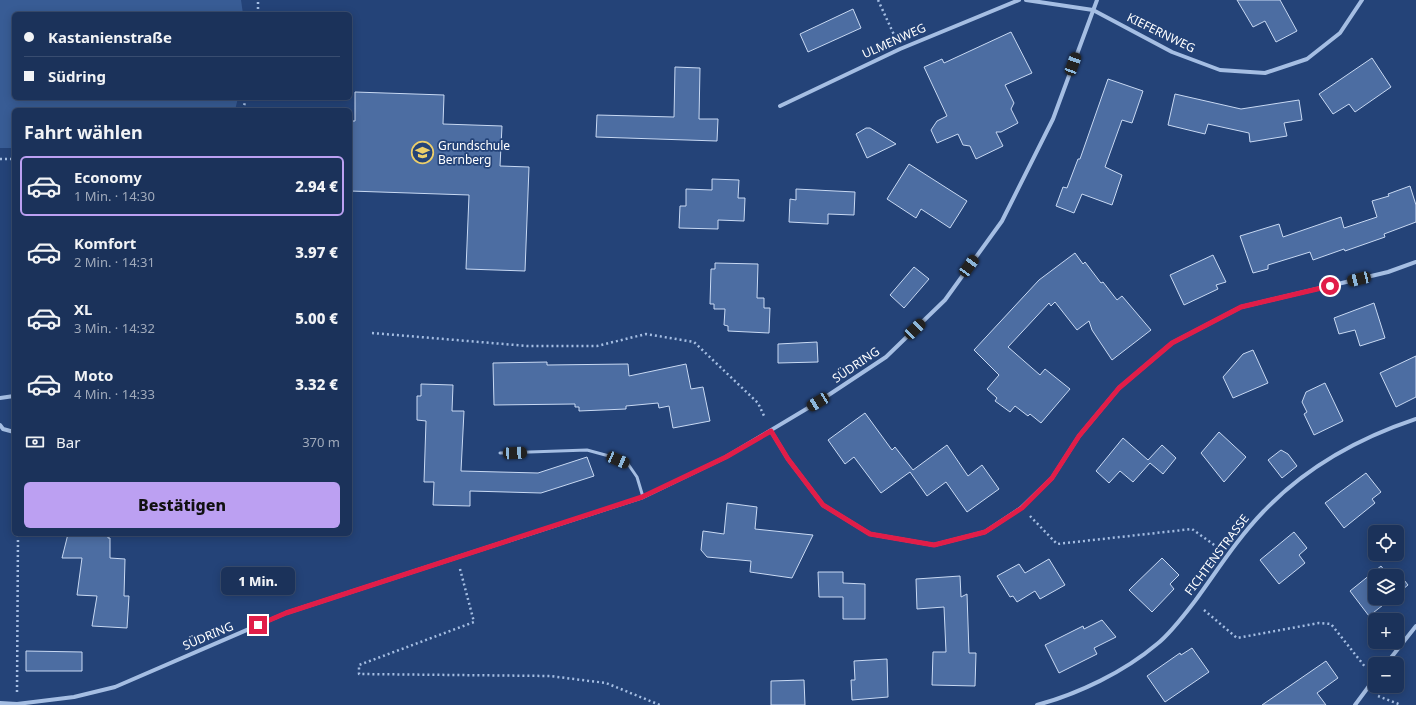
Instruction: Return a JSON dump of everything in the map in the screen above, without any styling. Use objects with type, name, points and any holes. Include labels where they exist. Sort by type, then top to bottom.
[{"type":"street","name":"ULMENWEG","points":[[780,106],[900,49],[1019,0]]},
{"type":"street","points":[[1026,0],[1093,10]]},
{"type":"street","name":"SÜDRING","points":[[0,703],[17,704],[74,697],[115,687],[286,613],[642,497],[726,457],[818,402],[886,357],[945,300],[1002,221],[1053,118],[1097,0]]},
{"type":"street","name":"KIEFERNWEG","points":[[1093,10],[1172,52],[1206,65],[1220,70],[1265,73],[1307,59],[1340,33],[1362,0]]},
{"type":"street","points":[[771,431],[788,459],[823,505],[870,534],[934,545],[985,532],[1022,508],[1052,478],[1079,436],[1119,388],[1172,343],[1241,307],[1388,272],[1416,262]]},
{"type":"street","points":[[0,398],[12,396]]},
{"type":"street","name":"FICHTENSTRASSE","points":[[1037,705],[1054,700],[1106,678],[1158,644],[1194,602],[1228,554],[1263,512],[1305,475],[1353,445],[1416,419]]},
{"type":"street","points":[[0,425],[4,429],[12,431]]},
{"type":"street","points":[[1392,657],[1416,626]]},
{"type":"street","points":[[1355,705],[1368,687]]},
{"type":"lane","points":[[500,453],[587,450],[609,456],[628,464],[637,477],[642,497]]},
{"type":"path","points":[[258,0],[258,12]]},
{"type":"path","points":[[878,0],[900,49]]},
{"type":"path","points":[[0,158],[12,159]]},
{"type":"path","points":[[372,333],[527,346],[597,346],[646,334],[694,342],[758,403],[771,431]]},
{"type":"path","points":[[1022,508],[1057,544],[1192,529],[1228,554]]},
{"type":"path","points":[[17,704],[18,536]]},
{"type":"path","points":[[457,558],[474,622],[359,665],[360,674],[550,676],[606,683],[660,705]]},
{"type":"path","points":[[1194,602],[1237,638],[1319,623],[1331,624],[1368,669]]},
{"type":"path","points":[[1365,691],[1401,705]]},
{"type":"shaded area","points":[[0,0],[241,0],[243,12],[12,12],[12,100],[238,100],[236,108],[12,108],[12,148],[0,148]]},
{"type":"building","points":[[1237,0],[1280,0],[1297,31],[1276,42],[1265,21],[1253,27]]},
{"type":"building","points":[[853,9],[861,28],[808,52],[800,34]]},
{"type":"building","points":[[1011,32],[1032,73],[1005,85],[1014,103],[1011,109],[1018,123],[1001,132],[996,132],[1003,146],[976,159],[970,146],[963,145],[958,134],[937,143],[931,130],[937,121],[947,116],[924,67],[942,59],[944,63]]},
{"type":"building","points":[[1372,58],[1391,87],[1355,112],[1349,104],[1333,114],[1319,94]]},
{"type":"building","points":[[675,67],[700,68],[699,119],[718,119],[717,141],[596,137],[597,115],[674,117]]},
{"type":"building","points":[[1108,79],[1143,91],[1132,123],[1122,120],[1105,167],[1122,175],[1112,205],[1082,194],[1074,213],[1056,206],[1063,187],[1067,188],[1078,159],[1080,159]]},
{"type":"building","points":[[355,92],[444,95],[443,124],[502,126],[500,166],[529,167],[525,271],[466,269],[469,195],[352,191],[352,121],[355,121]]},
{"type":"building","points":[[1175,94],[1241,109],[1299,100],[1302,120],[1284,123],[1287,136],[1250,142],[1249,133],[1208,124],[1205,134],[1168,125]]},
{"type":"building","points":[[866,128],[870,128],[896,144],[867,158],[856,134]]},
{"type":"building","points":[[909,164],[967,201],[950,228],[921,209],[916,218],[887,199]]},
{"type":"building","points":[[712,179],[739,180],[738,198],[745,198],[744,221],[718,220],[718,229],[679,228],[680,206],[686,206],[686,189],[712,190]]},
{"type":"building","points":[[1410,186],[1416,205],[1416,222],[1384,234],[1385,237],[1345,251],[1344,249],[1313,260],[1310,252],[1268,265],[1268,269],[1253,273],[1240,236],[1279,224],[1283,237],[1341,217],[1344,228],[1377,217],[1372,201],[1389,196],[1388,194]]},
{"type":"building","points":[[796,189],[855,192],[854,215],[828,214],[828,224],[789,222],[790,199],[796,200]]},
{"type":"building","points":[[1075,253],[1083,264],[1085,262],[1101,283],[1103,282],[1117,300],[1122,296],[1151,330],[1112,360],[1092,330],[1089,321],[1077,330],[1055,302],[1051,306],[1049,303],[1008,347],[1040,375],[1045,369],[1070,389],[1041,423],[1030,414],[1028,416],[1015,406],[1010,412],[995,401],[997,398],[987,389],[999,375],[974,350],[1039,280]]},
{"type":"building","points":[[1213,255],[1226,282],[1216,285],[1218,289],[1184,305],[1170,275]]},
{"type":"building","points":[[715,263],[758,264],[757,298],[764,298],[764,308],[770,308],[769,333],[728,331],[728,326],[724,325],[725,309],[714,309],[714,304],[710,304],[711,269],[715,269]]},
{"type":"building","points":[[914,267],[929,279],[904,308],[890,295]]},
{"type":"building","points":[[1374,303],[1385,338],[1360,346],[1355,330],[1339,334],[1334,318]]},
{"type":"building","points":[[817,342],[818,362],[778,363],[778,344]]},
{"type":"building","points":[[1253,350],[1268,383],[1233,398],[1223,377],[1243,354]]},
{"type":"building","points":[[1416,356],[1416,397],[1396,407],[1380,373]]},
{"type":"building","points":[[547,362],[547,365],[628,364],[629,376],[686,364],[691,389],[703,387],[710,421],[673,428],[669,406],[659,408],[658,403],[626,406],[626,409],[579,411],[579,407],[575,407],[575,404],[494,405],[493,363]]},
{"type":"building","points":[[1325,383],[1343,421],[1314,435],[1304,414],[1307,412],[1302,402],[1306,392]]},
{"type":"building","points":[[421,384],[453,385],[452,411],[464,411],[461,471],[538,473],[587,457],[594,476],[541,493],[470,491],[470,506],[433,505],[434,482],[424,482],[426,421],[417,420],[417,396],[421,396]]},
{"type":"building","points":[[865,413],[892,450],[895,447],[913,470],[947,445],[968,476],[982,465],[999,489],[967,512],[946,482],[927,496],[910,472],[881,493],[854,457],[845,464],[828,440]]},
{"type":"building","points":[[1219,432],[1246,457],[1224,482],[1201,453]]},
{"type":"building","points":[[1123,438],[1148,460],[1162,445],[1176,458],[1163,474],[1150,463],[1133,482],[1120,471],[1109,483],[1096,471]]},
{"type":"building","points":[[1281,450],[1288,454],[1297,466],[1282,478],[1268,460]]},
{"type":"building","points":[[1366,473],[1381,492],[1372,499],[1375,503],[1344,528],[1325,503]]},
{"type":"building","points":[[727,503],[757,507],[755,529],[813,535],[792,578],[750,572],[751,561],[707,557],[701,550],[703,531],[724,534]]},
{"type":"building","points":[[1294,532],[1307,548],[1299,555],[1305,563],[1279,584],[1260,560]]},
{"type":"building","points":[[68,536],[108,536],[108,538],[110,538],[110,558],[125,559],[124,596],[129,596],[127,628],[92,626],[97,596],[77,595],[82,558],[62,558]]},
{"type":"building","points":[[1162,558],[1179,575],[1170,584],[1174,589],[1152,612],[1129,590]]},
{"type":"building","points":[[1049,559],[1065,585],[1040,599],[1035,591],[1017,602],[1013,596],[1010,597],[997,576],[1019,564],[1025,573]]},
{"type":"building","points":[[818,572],[843,572],[843,583],[865,584],[865,619],[843,619],[843,597],[819,597]]},
{"type":"building","points":[[960,576],[961,597],[967,594],[969,653],[976,653],[975,686],[932,685],[933,652],[946,652],[944,607],[917,609],[916,579]]},
{"type":"building","points":[[1368,576],[1368,605],[1383,605],[1373,613],[1368,613],[1368,615],[1350,591]]},
{"type":"building","points":[[1404,580],[1408,585],[1404,588]]},
{"type":"building","points":[[1102,620],[1116,637],[1094,648],[1097,654],[1059,673],[1045,645],[1083,626],[1084,629]]},
{"type":"building","points":[[1192,648],[1209,672],[1165,702],[1147,676],[1180,653],[1181,655]]},
{"type":"building","points":[[26,651],[82,652],[82,671],[26,671]]},
{"type":"building","points":[[887,659],[888,697],[852,700],[851,680],[855,680],[854,661]]},
{"type":"building","points":[[1326,661],[1338,678],[1317,693],[1326,705],[1262,705]]},
{"type":"building","points":[[804,680],[805,705],[771,705],[771,681]]},
{"type":"place","name":"Grundschule Bernberg","points":[[422,153]]},
{"type":"route","points":[[258,625],[286,613],[642,497],[726,457],[771,431],[788,459],[823,505],[870,534],[934,545],[985,532],[1022,508],[1052,478],[1079,436],[1119,388],[1172,343],[1241,307],[1330,286]]}]
